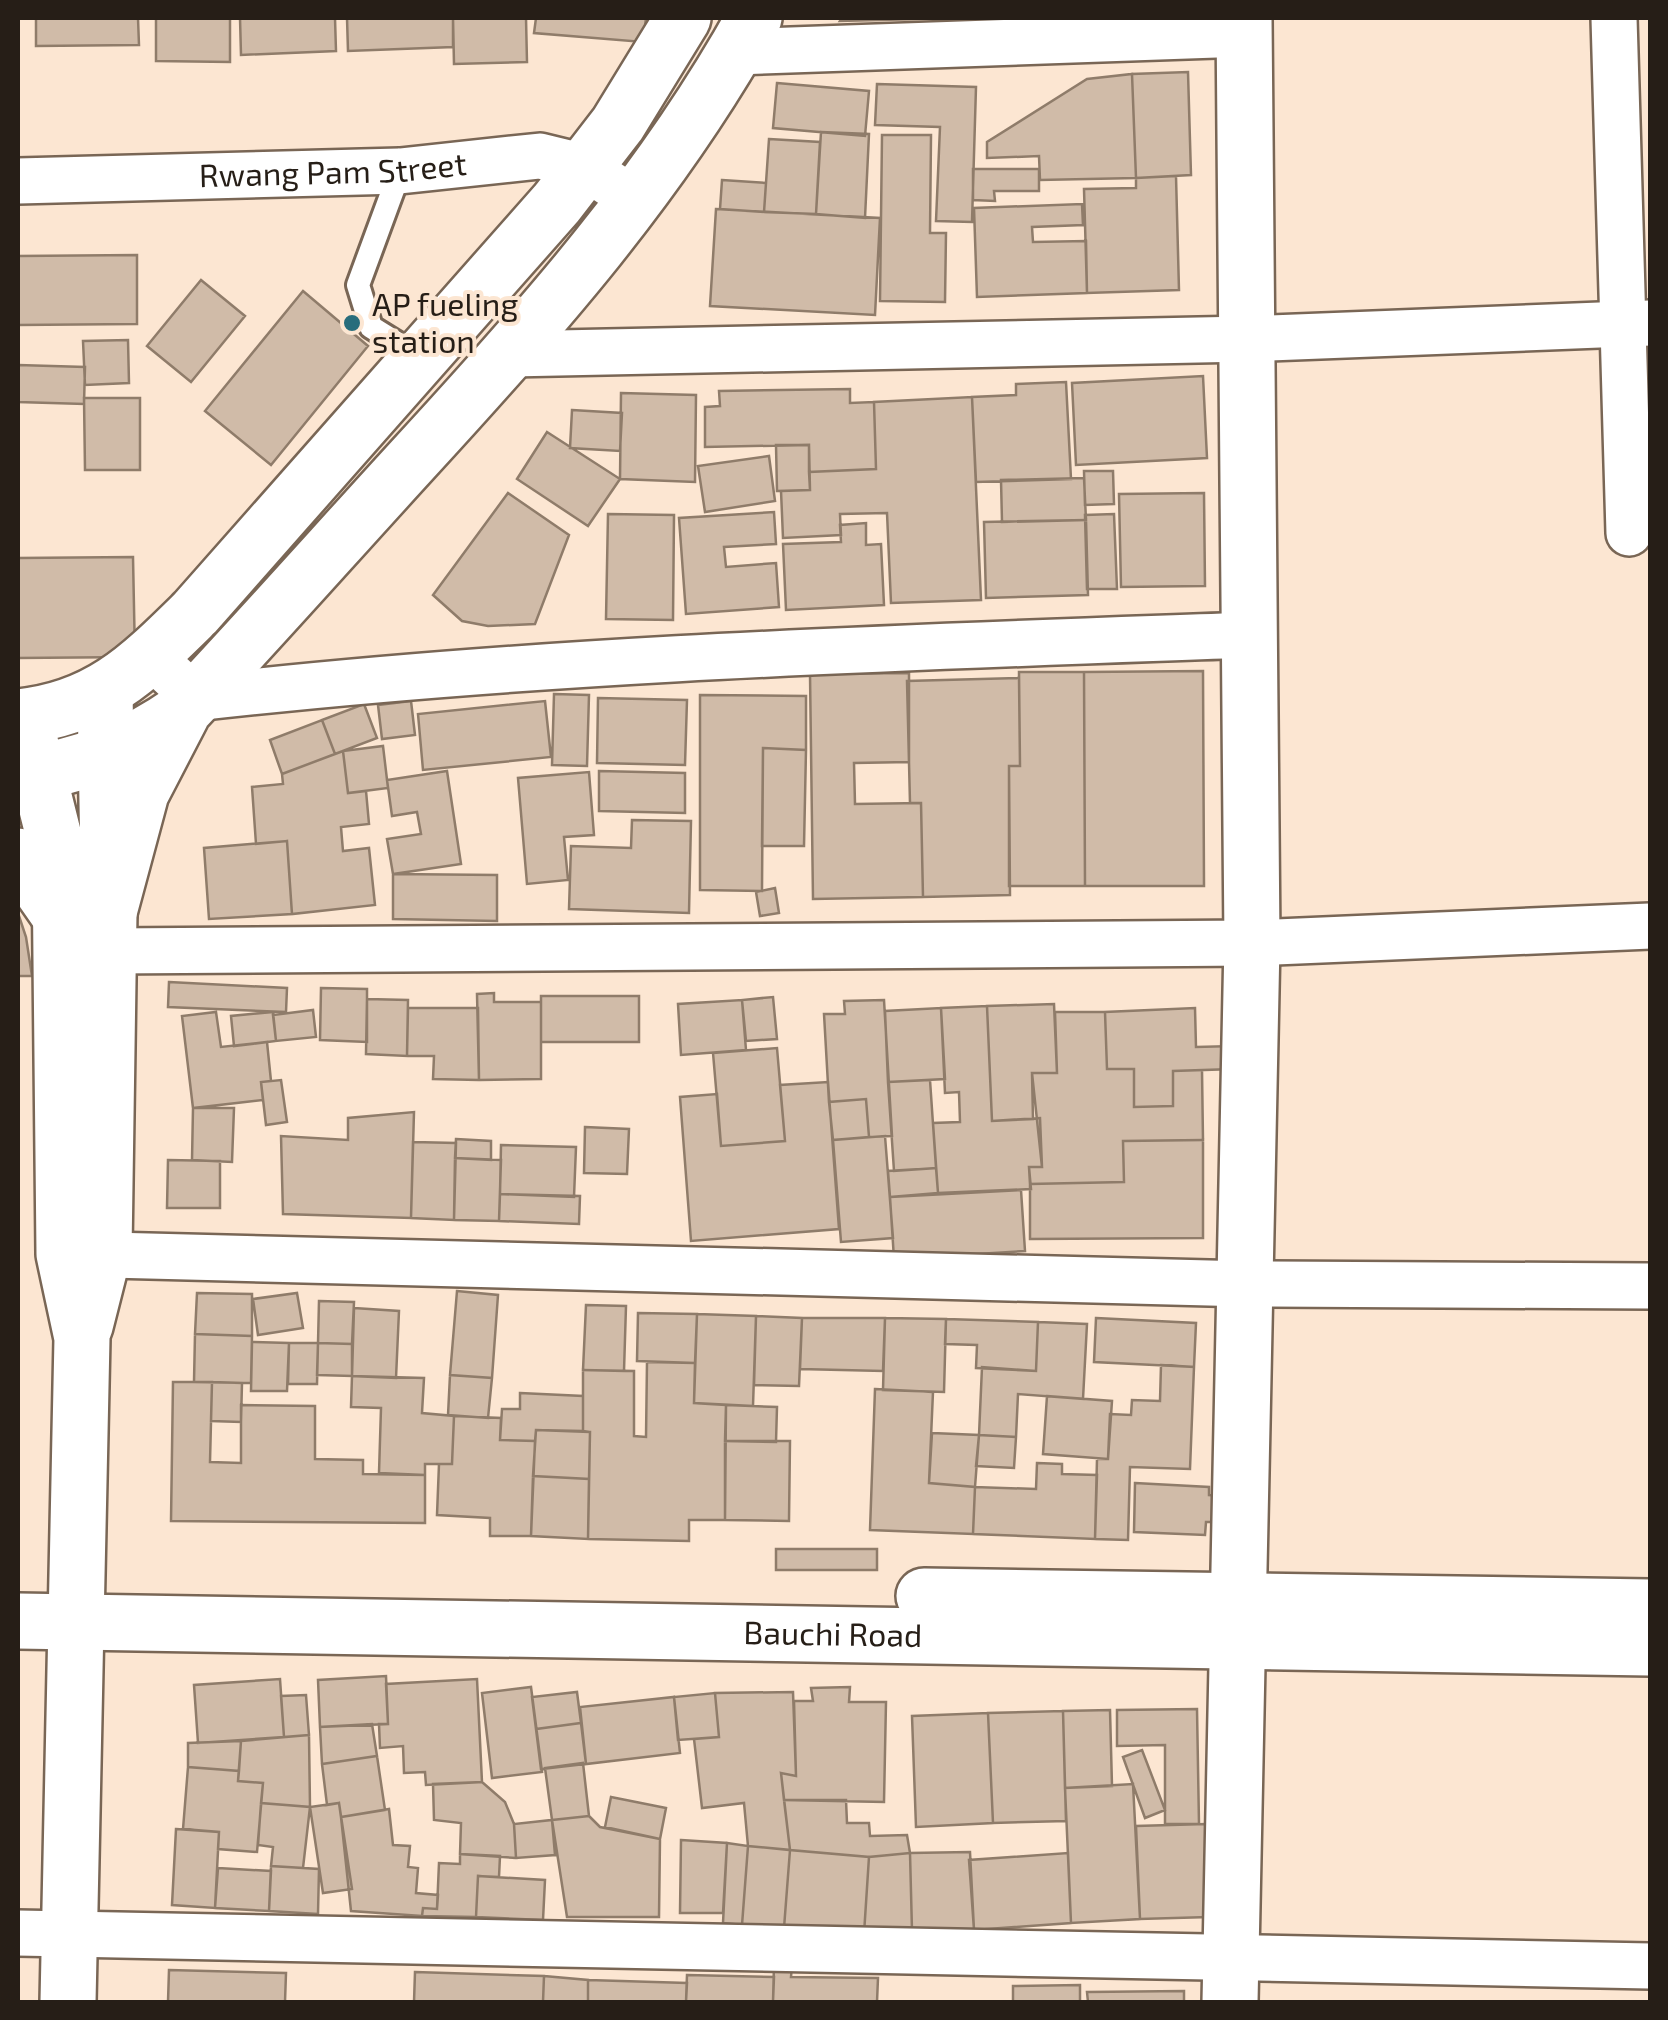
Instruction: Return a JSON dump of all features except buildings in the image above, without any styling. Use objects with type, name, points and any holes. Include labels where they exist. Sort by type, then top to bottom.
[{"type":"main road","points":[[93,927],[60,861],[29,774],[20,717],[104,693],[151,656],[195,613],[585,167],[618,124],[683,18]]},
{"type":"main road","points":[[1230,1980],[1248,1284],[1252,943],[1244,26]]},
{"type":"main road","points":[[29,774],[106,756],[131,746],[190,704],[510,354],[636,201],[744,35]]},
{"type":"main road","points":[[68,2002],[43,1934],[75,1603],[93,927],[106,756],[104,693]]},
{"type":"main road","points":[[93,927],[141,792],[190,704]]},
{"type":"main road","points":[[18,856],[93,927]]},
{"type":"main road","name":"Bauchi Road","points":[[18,1584],[75,1603],[1237,1620],[1650,1607]]},
{"type":"main road","name":"Bauchi Road","points":[[18,1621],[75,1603]]},
{"type":"main road","name":"Bauchi Road","points":[[1237,1620],[1650,1648]]},
{"type":"street","points":[[1614,18],[1637,324],[1629,533]]},
{"type":"street","points":[[744,35],[1244,26]]},
{"type":"street","name":"Rwang Pam Street","points":[[18,181],[400,171],[540,156],[585,167],[636,201]]},
{"type":"street","points":[[510,354],[1248,339],[1637,324]]},
{"type":"street","points":[[151,656],[190,704],[414,673],[612,659],[1250,635]]},
{"type":"street","points":[[93,927],[1252,943],[1650,926]]},
{"type":"street","points":[[84,1253],[1248,1284],[1650,1286]]},
{"type":"street","points":[[43,1934],[1230,1980],[1650,1966]]},
{"type":"lane","points":[[400,171],[358,285],[371,327],[420,358]]},
{"type":"place","name":"AP fueling station","points":[[352,323]]}]
